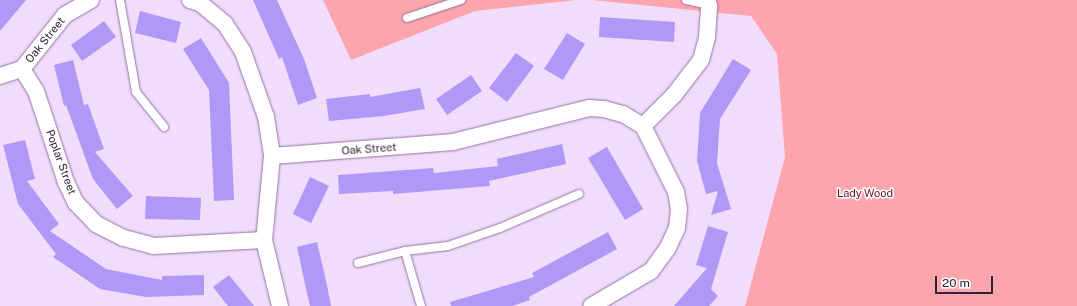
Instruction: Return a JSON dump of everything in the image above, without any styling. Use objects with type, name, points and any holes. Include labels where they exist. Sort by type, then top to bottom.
[{"type":"street","name":"Oak Street","points":[[22,69],[65,15],[91,0]]},
{"type":"street","points":[[190,0],[200,3],[225,24],[243,52],[266,117],[272,156],[264,240],[280,306]]},
{"type":"street","points":[[591,306],[652,271],[667,249],[677,228],[678,209],[676,192],[643,126],[674,95],[701,60],[707,38],[709,5]]},
{"type":"street","points":[[0,76],[22,69]]},
{"type":"street","name":"Poplar Street","points":[[22,69],[36,91],[66,182],[76,203],[96,224],[124,238],[153,246],[264,240]]},
{"type":"street","name":"Oak Street","points":[[272,156],[453,142],[589,108],[623,114],[643,126]]},
{"type":"lane","points":[[120,0],[136,92],[164,128]]},
{"type":"lane","points":[[407,18],[462,0]]},
{"type":"lane","points":[[686,0],[709,5]]},
{"type":"lane","points":[[358,263],[405,251],[448,246],[500,228],[579,194]]},
{"type":"lane","points":[[405,251],[421,306]]},
{"type":"green space","points":[[323,0],[576,0],[475,11],[351,60]]},
{"type":"green space","name":"Lady Wood","points":[[592,0],[1077,0],[1077,306],[745,306],[785,157],[777,54],[751,16]]},
{"type":"building","points":[[0,0],[26,0],[0,31]]},
{"type":"building","points":[[253,0],[277,0],[304,59],[317,98],[298,105],[282,57],[279,59]]},
{"type":"building","points":[[140,11],[181,22],[176,43],[135,33]]},
{"type":"building","points":[[600,17],[675,22],[674,42],[599,37]]},
{"type":"building","points":[[104,21],[116,37],[82,61],[71,45]]},
{"type":"building","points":[[567,33],[585,44],[563,80],[544,69]]},
{"type":"building","points":[[201,38],[229,83],[234,200],[214,201],[209,90],[183,49]]},
{"type":"building","points":[[516,53],[534,66],[507,102],[489,88]]},
{"type":"building","points":[[733,59],[751,70],[720,119],[717,163],[731,209],[711,215],[718,191],[706,194],[697,161],[700,113]]},
{"type":"building","points":[[73,60],[84,105],[88,104],[104,149],[95,152],[133,196],[117,209],[93,179],[66,105],[64,106],[54,65]]},
{"type":"building","points":[[471,75],[482,91],[447,115],[436,99]]},
{"type":"building","points":[[420,88],[425,109],[384,116],[329,121],[326,99],[370,94],[370,97]]},
{"type":"building","points":[[25,140],[35,179],[27,181],[59,224],[50,231],[106,269],[162,280],[162,276],[204,275],[204,295],[146,297],[100,289],[53,257],[56,254],[18,204],[3,145]]},
{"type":"building","points":[[562,144],[566,164],[489,181],[490,186],[393,194],[393,191],[339,194],[338,175],[433,168],[434,173],[498,166],[497,159]]},
{"type":"building","points":[[607,147],[643,209],[625,220],[588,158]]},
{"type":"building","points":[[310,177],[329,186],[311,223],[293,214]]},
{"type":"building","points":[[146,196],[201,198],[200,220],[145,219]]},
{"type":"building","points":[[708,226],[728,232],[711,289],[718,296],[709,306],[674,306],[707,268],[696,265]]},
{"type":"building","points":[[608,232],[617,249],[529,297],[530,300],[512,306],[451,306],[450,302],[534,277],[532,273]]},
{"type":"building","points":[[317,242],[331,306],[310,306],[306,289],[297,247]]},
{"type":"building","points":[[229,275],[254,306],[228,306],[213,287]]}]
